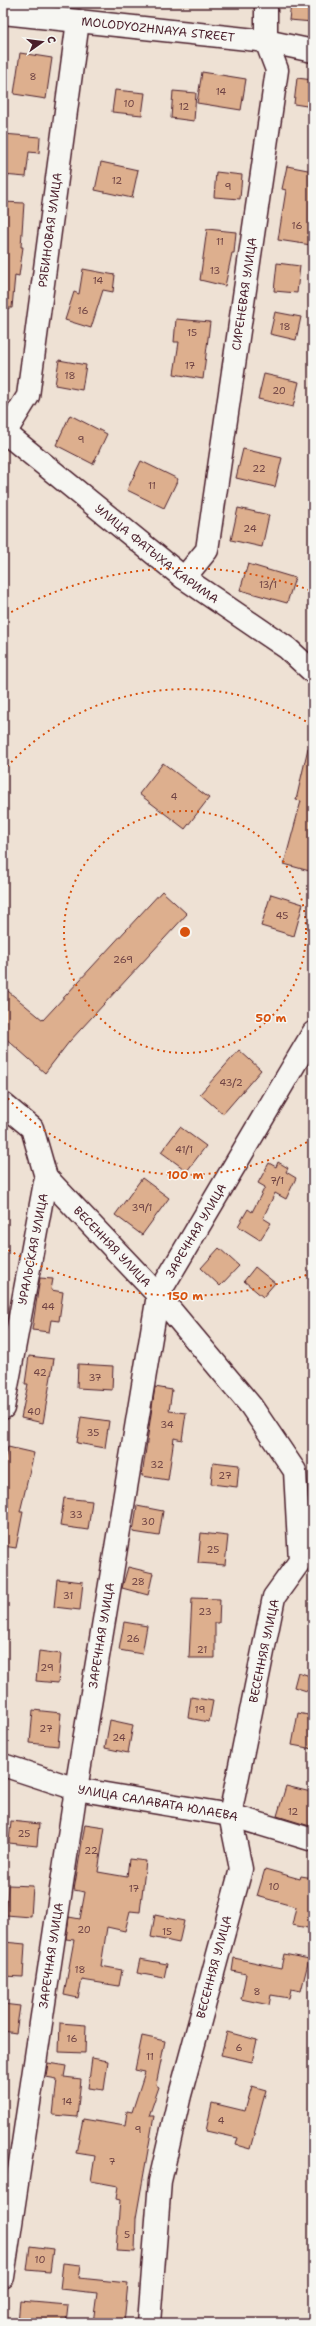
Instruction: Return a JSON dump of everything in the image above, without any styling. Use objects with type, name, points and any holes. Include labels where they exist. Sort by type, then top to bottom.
[{"type":"street","name":"СИРЕНЕВАЯ УЛИЦА","points":[[184,578],[207,550],[277,70],[266,41],[266,3]]},
{"type":"street","name":"MOLODYOZHNAYA STREET","points":[[3,13],[266,41],[313,51]]},
{"type":"street","name":"РЯБИНОВАЯ УЛИЦА","points":[[4,432],[28,396],[78,21]]},
{"type":"street","name":"УЛИЦА ФАТЫХА КАРИМА","points":[[4,432],[184,578],[287,648],[313,672]]},
{"type":"street","name":"ЗАРЕЧНАЯ УЛИЦА","points":[[3,2277],[76,1789],[158,1295],[313,1033]]},
{"type":"street","name":"УРАЛЬСКАЯ УЛИЦА","points":[[3,1104],[32,1128],[46,1177],[3,1408]]},
{"type":"street","name":"ВЕСЕННЯЯ УЛИЦА","points":[[46,1177],[158,1295],[251,1406],[295,1471],[307,1561],[274,1597],[230,1815],[241,1869],[180,2095],[160,2181],[149,2323]]},
{"type":"street","name":"УЛИЦА САЛАВАТА ЮЛАЕВА","points":[[3,1765],[76,1789],[230,1815],[313,1840]]},
{"type":"building","points":[[291,3],[313,3],[313,22],[289,20]]},
{"type":"building","points":[[20,53],[52,58],[46,99],[14,94]]},
{"type":"building","points":[[202,72],[246,79],[241,110],[197,103]]},
{"type":"building","points":[[297,78],[313,80],[313,107],[294,104]]},
{"type":"building","points":[[115,90],[145,93],[142,115],[112,112]]},
{"type":"building","points":[[173,91],[196,93],[194,121],[171,118]]},
{"type":"building","points":[[3,134],[40,137],[39,153],[29,152],[26,177],[3,175]]},
{"type":"building","points":[[101,162],[138,170],[132,198],[95,190]]},
{"type":"building","points":[[287,166],[313,171],[313,232],[311,245],[278,240],[286,190],[282,189]]},
{"type":"building","points":[[216,172],[242,175],[240,199],[214,197]]},
{"type":"building","points":[[3,202],[24,203],[21,247],[23,247],[19,276],[15,275],[12,308],[3,308]]},
{"type":"building","points":[[207,229],[236,232],[234,253],[232,253],[225,286],[200,280]]},
{"type":"building","points":[[277,263],[300,266],[297,293],[274,291]]},
{"type":"building","points":[[83,269],[115,275],[113,292],[103,290],[91,328],[65,320],[74,292],[79,294]]},
{"type":"building","points":[[275,312],[301,317],[296,340],[270,334]]},
{"type":"building","points":[[176,319],[210,322],[203,379],[174,374],[179,342],[174,342]]},
{"type":"building","points":[[59,360],[86,365],[82,390],[55,385]]},
{"type":"building","points":[[264,374],[299,382],[293,407],[258,399]]},
{"type":"building","points":[[70,415],[107,434],[93,464],[56,445]]},
{"type":"building","points":[[243,449],[282,458],[275,487],[236,478]]},
{"type":"building","points":[[141,461],[178,479],[164,508],[127,490]]},
{"type":"building","points":[[238,508],[269,515],[262,547],[231,540]]},
{"type":"building","points":[[248,564],[295,578],[287,603],[240,590]]},
{"type":"building","points":[[308,748],[313,749],[313,872],[284,864],[301,801],[296,800]]},
{"type":"building","points":[[163,763],[209,798],[185,829],[139,794]]},
{"type":"building","points":[[162,891],[187,914],[69,1042],[45,1073],[3,1036],[3,987],[43,1020]]},
{"type":"building","points":[[271,894],[303,904],[294,936],[261,926]]},
{"type":"building","points":[[239,1050],[261,1070],[223,1114],[200,1094]]},
{"type":"building","points":[[180,1127],[206,1146],[187,1171],[161,1152]]},
{"type":"building","points":[[278,1162],[288,1168],[286,1172],[296,1178],[286,1199],[275,1193],[263,1218],[271,1223],[260,1240],[238,1226],[248,1209],[252,1212],[265,1187],[258,1183],[269,1163],[276,1167]]},
{"type":"building","points":[[142,1178],[169,1198],[142,1235],[115,1215]]},
{"type":"building","points":[[219,1248],[239,1266],[220,1286],[201,1268]]},
{"type":"building","points":[[255,1267],[275,1283],[263,1297],[244,1281]]},
{"type":"building","points":[[40,1278],[53,1279],[51,1290],[63,1292],[59,1321],[51,1320],[49,1332],[32,1330]]},
{"type":"building","points":[[29,1356],[54,1359],[43,1423],[21,1418],[28,1384],[25,1384]]},
{"type":"building","points":[[78,1364],[113,1366],[112,1390],[77,1388]]},
{"type":"building","points":[[155,1387],[172,1390],[169,1411],[186,1413],[182,1440],[174,1438],[168,1480],[142,1476]]},
{"type":"building","points":[[81,1417],[109,1421],[105,1448],[77,1443]]},
{"type":"building","points":[[8,1447],[34,1453],[20,1512],[23,1512],[16,1548],[3,1546],[3,1467]]},
{"type":"building","points":[[213,1462],[239,1465],[237,1487],[211,1484]]},
{"type":"building","points":[[64,1498],[92,1501],[88,1530],[60,1526]]},
{"type":"building","points":[[137,1506],[163,1511],[159,1536],[133,1532]]},
{"type":"building","points":[[201,1533],[228,1536],[225,1565],[198,1563]]},
{"type":"building","points":[[128,1567],[153,1573],[148,1595],[122,1588]]},
{"type":"building","points":[[57,1579],[83,1582],[80,1610],[54,1607]]},
{"type":"building","points":[[192,1598],[220,1599],[219,1623],[215,1623],[215,1658],[189,1658]]},
{"type":"building","points":[[124,1622],[147,1626],[142,1654],[119,1650]]},
{"type":"building","points":[[39,1651],[61,1654],[58,1683],[36,1681]]},
{"type":"building","points":[[298,1672],[313,1677],[313,1693],[294,1687]]},
{"type":"building","points":[[191,1697],[213,1701],[209,1722],[188,1718]]},
{"type":"building","points":[[33,1710],[61,1713],[58,1746],[30,1743]]},
{"type":"building","points":[[298,1713],[313,1716],[313,1749],[292,1745]]},
{"type":"building","points":[[110,1720],[133,1725],[128,1753],[105,1748]]},
{"type":"building","points":[[286,1786],[311,1792],[313,1827],[277,1816]]},
{"type":"building","points":[[11,1821],[39,1824],[37,1846],[9,1843]]},
{"type":"building","points":[[85,1824],[105,1827],[98,1872],[127,1877],[129,1859],[146,1861],[140,1912],[130,1911],[125,1931],[107,1927],[101,1966],[122,1970],[119,1986],[82,1980],[78,1998],[64,1995],[74,1940],[66,1939],[69,1917],[80,1919],[85,1892],[74,1890]]},
{"type":"building","points":[[265,1869],[300,1879],[301,1876],[313,1878],[313,1929],[292,1925],[296,1907],[257,1896]]},
{"type":"building","points":[[8,1885],[33,1886],[31,1917],[6,1915]]},
{"type":"building","points":[[155,1915],[184,1921],[179,1943],[151,1937]]},
{"type":"building","points":[[4,1942],[25,1944],[23,1977],[3,1976]]},
{"type":"building","points":[[284,1954],[309,1959],[301,1991],[291,1989],[289,1998],[271,1995],[269,2005],[241,1999],[246,1974],[232,1971],[234,1958],[281,1968]]},
{"type":"building","points":[[140,1959],[167,1964],[164,1978],[137,1973]]},
{"type":"building","points":[[3,2004],[20,2006],[16,2033],[3,2031]]},
{"type":"building","points":[[60,2023],[86,2025],[85,2053],[59,2052]]},
{"type":"building","points":[[227,2032],[257,2040],[252,2062],[221,2055]]},
{"type":"building","points":[[142,2036],[165,2041],[156,2085],[159,2087],[149,2116],[154,2116],[136,2218],[135,2252],[116,2251],[120,2200],[116,2199],[118,2186],[91,2181],[95,2156],[76,2153],[83,2119],[125,2126],[127,2111],[132,2112],[145,2072],[135,2070]]},
{"type":"building","points":[[92,2058],[108,2061],[104,2090],[88,2088]]},
{"type":"building","points":[[48,2063],[66,2066],[64,2077],[81,2079],[77,2117],[53,2115],[57,2079],[46,2077]]},
{"type":"building","points":[[252,2086],[266,2090],[250,2149],[236,2145],[238,2138],[206,2131],[212,2103],[245,2111]]},
{"type":"building","points":[[30,2246],[53,2249],[50,2272],[27,2270]]},
{"type":"building","points":[[63,2263],[81,2265],[79,2278],[128,2283],[124,2323],[93,2323],[97,2293],[60,2289]]},
{"type":"building","points":[[20,2301],[68,2305],[66,2323],[18,2323]]}]
